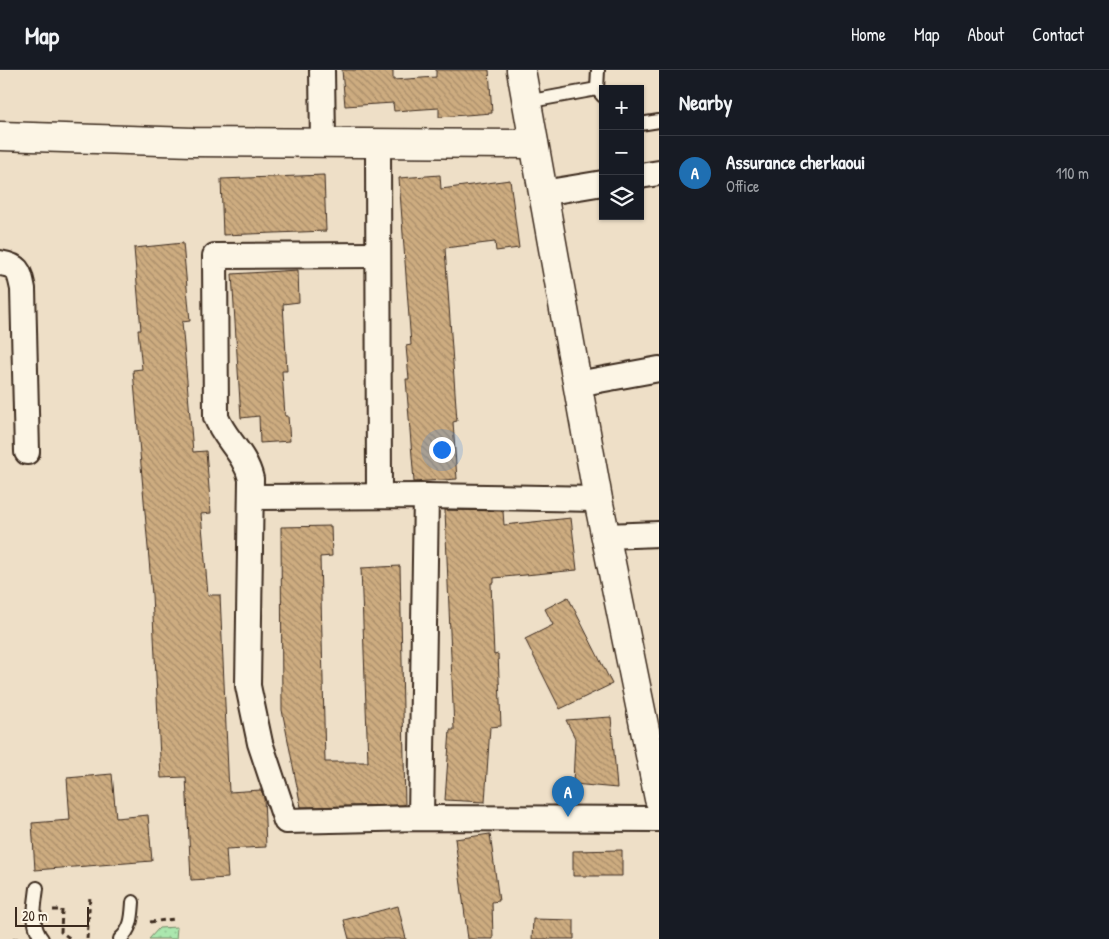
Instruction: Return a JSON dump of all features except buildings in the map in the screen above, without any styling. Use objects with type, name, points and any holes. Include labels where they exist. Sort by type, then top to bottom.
[{"type":"street","points":[[322,70],[323,142]]},
{"type":"street","points":[[521,70],[598,499],[659,799]]},
{"type":"street","points":[[0,136],[184,141],[534,144]]},
{"type":"street","points":[[378,143],[379,496]]},
{"type":"street","points":[[644,175],[659,173]]},
{"type":"street","points":[[543,193],[599,184]]},
{"type":"street","points":[[378,255],[215,256],[216,417],[220,427],[242,455],[248,466],[251,479],[248,686],[260,743],[286,821],[420,818],[659,819]]},
{"type":"street","points":[[0,264],[11,265],[19,272],[23,289],[27,452]]},
{"type":"street","points":[[577,384],[659,369]]},
{"type":"street","points":[[251,497],[426,496],[598,499]]},
{"type":"street","points":[[420,818],[426,496]]},
{"type":"street","points":[[606,536],[659,534]]},
{"type":"lane","points":[[598,70],[599,85]]},
{"type":"lane","points":[[526,102],[599,92]]},
{"type":"lane","points":[[644,123],[659,121]]},
{"type":"lane","points":[[37,888],[34,924],[37,933],[42,939]]},
{"type":"lane","points":[[120,939],[126,934],[130,926],[133,902]]},
{"type":"path","points":[[87,939],[90,896]]},
{"type":"path","points":[[149,928],[150,922],[174,919]]},
{"type":"path","points":[[14,939],[21,939]]},
{"type":"green space","points":[[177,927],[176,939],[149,939],[159,928]]},
{"type":"place","name":"Assurance cherkaoui","points":[[568,817]]}]
